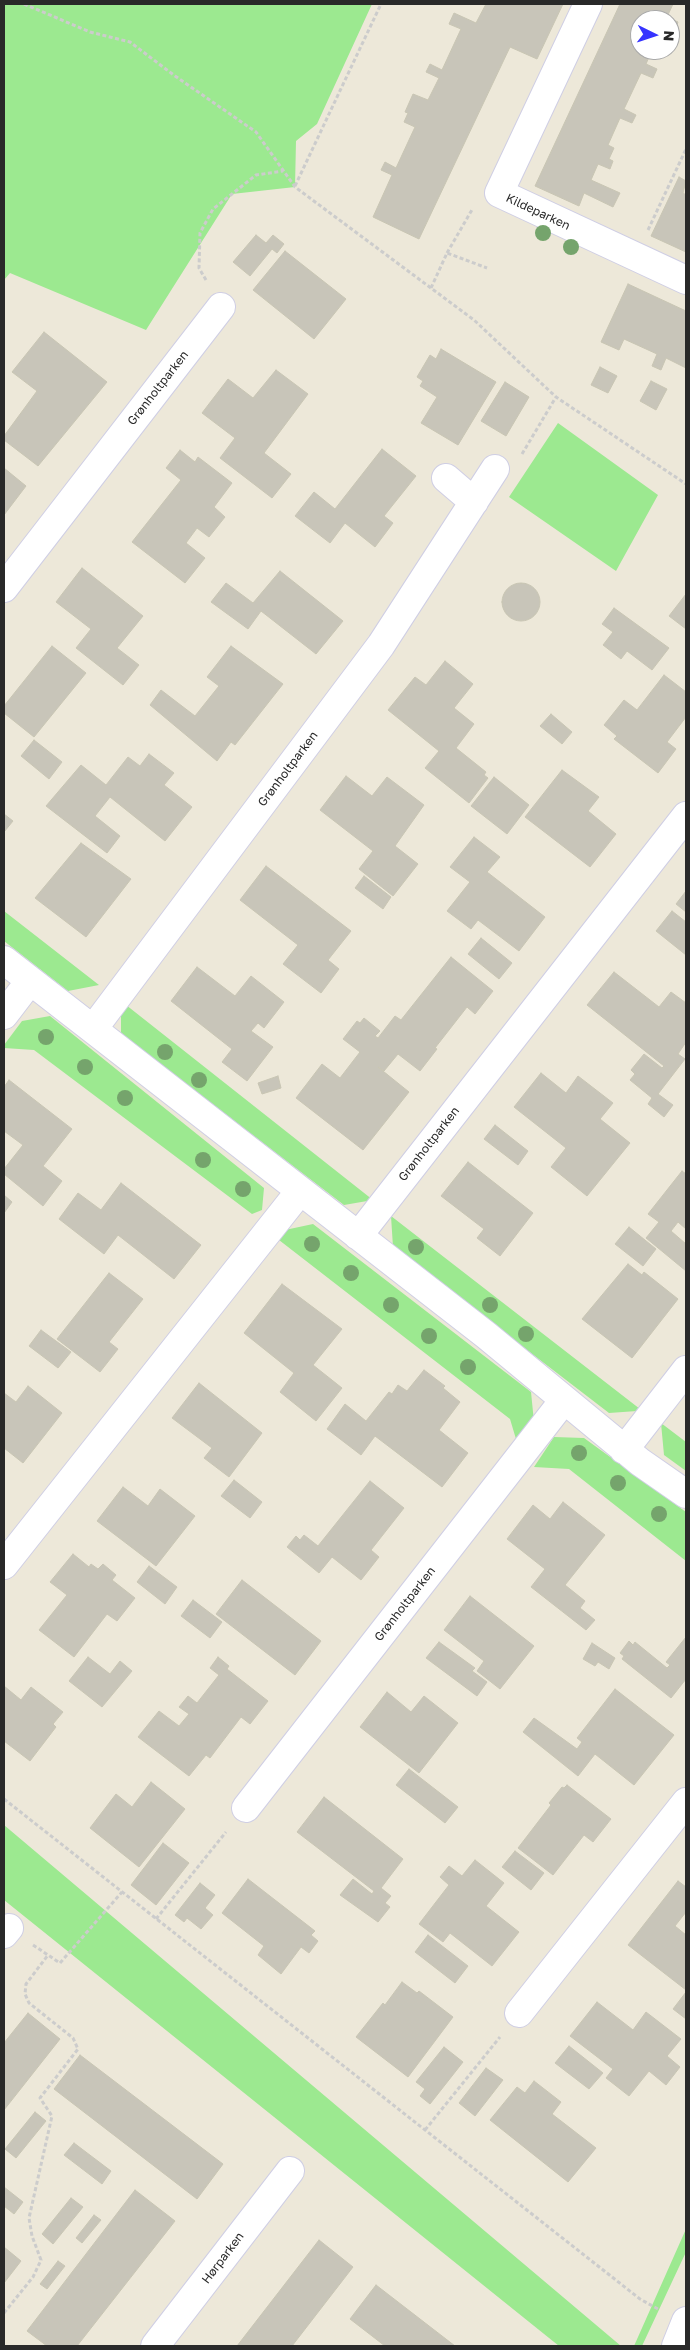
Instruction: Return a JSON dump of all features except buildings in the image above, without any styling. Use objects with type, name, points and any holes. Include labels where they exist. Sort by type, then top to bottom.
[{"type":"street","name":"Kildeparken","points":[[588,4],[499,193],[686,280]]},
{"type":"street","name":"Grønholtparken","points":[[4,588],[221,307]]},
{"type":"street","name":"Grønholtparken","points":[[92,1029],[381,645],[496,468]]},
{"type":"street","points":[[446,478],[474,502]]},
{"type":"street","name":"Grønholtparken","points":[[358,1236],[686,816]]},
{"type":"street","points":[[4,960],[486,1335],[624,1450],[686,1494]]},
{"type":"street","points":[[4,1015],[30,981]]},
{"type":"street","points":[[4,1565],[300,1191]]},
{"type":"street","points":[[624,1450],[686,1370]]},
{"type":"street","name":"Grønholtparken","points":[[246,1808],[564,1400]]},
{"type":"street","points":[[518,2013],[686,1802]]},
{"type":"street","name":"Hørparken","points":[[155,2346],[290,2171]]},
{"type":"path","points":[[24,4],[90,32],[130,42],[175,76],[256,132],[295,187],[474,320],[556,397],[686,484]]},
{"type":"path","points":[[295,187],[382,4]]},
{"type":"path","points":[[635,256],[686,149]]},
{"type":"path","points":[[221,307],[199,268],[200,233],[214,209],[241,186],[256,175],[283,171]]},
{"type":"path","points":[[430,288],[479,196],[499,193]]},
{"type":"path","points":[[448,253],[487,268]]},
{"type":"path","points":[[496,468],[518,459],[556,397]]},
{"type":"path","points":[[4,1799],[640,2299],[683,2330]]},
{"type":"path","points":[[156,1919],[246,1808]]},
{"type":"path","points":[[6,1931],[60,1963],[122,1892]]},
{"type":"path","points":[[4,2313],[33,2277],[41,2260],[32,2236],[29,2218],[52,2116],[40,2098],[78,2049],[73,2038],[29,2003],[25,1994],[26,1984],[48,1955]]},
{"type":"path","points":[[425,2130],[518,2013]]},
{"type":"green space","points":[[4,4],[372,4],[317,124],[296,141],[295,187],[232,194],[146,330],[10,273],[4,280]]},
{"type":"green space","points":[[558,423],[658,495],[616,571],[509,497]]},
{"type":"green space","points":[[4,911],[99,985],[68,991],[4,941]]},
{"type":"green space","points":[[121,1001],[373,1200],[344,1205],[121,1034]]},
{"type":"green space","points":[[50,1016],[264,1188],[262,1210],[252,1214],[34,1050],[4,1048],[4,1045],[22,1021]]},
{"type":"green space","points":[[391,1216],[640,1409],[637,1411],[609,1413],[393,1247]]},
{"type":"green space","points":[[313,1224],[531,1392],[534,1422],[516,1439],[510,1419],[279,1240],[285,1230]]},
{"type":"green space","points":[[661,1423],[686,1442],[686,1471],[664,1455]]},
{"type":"green space","points":[[554,1437],[584,1438],[686,1512],[686,1561],[569,1469],[534,1467]]},
{"type":"green space","points":[[4,1825],[621,2346],[559,2346],[4,1900]]},
{"type":"green space","points":[[686,2229],[686,2252],[642,2346],[634,2346]]}]
